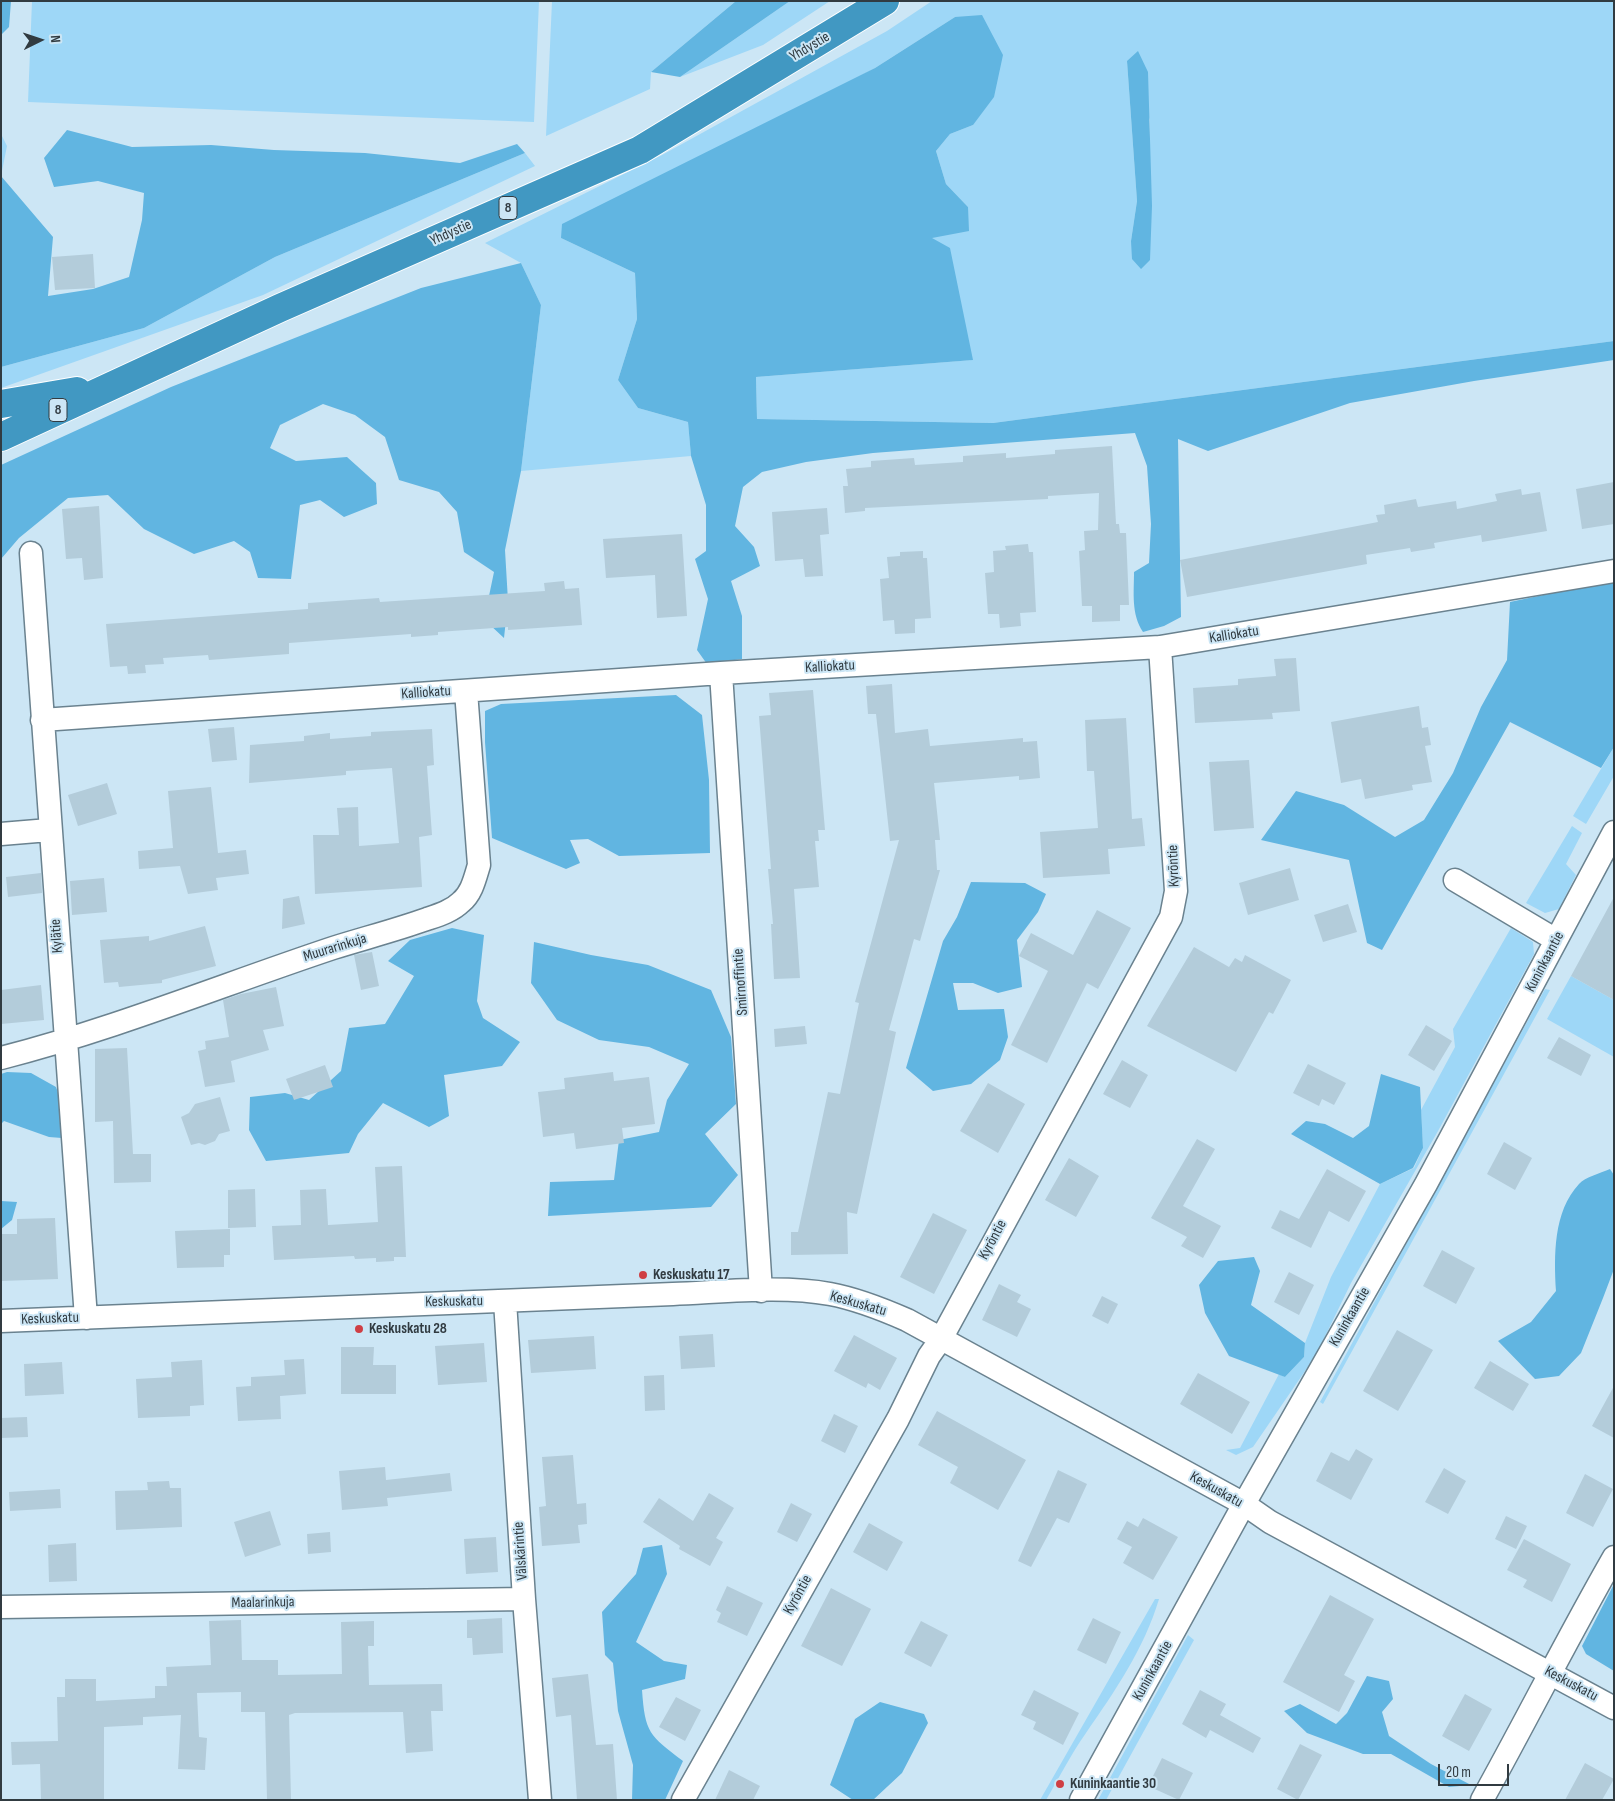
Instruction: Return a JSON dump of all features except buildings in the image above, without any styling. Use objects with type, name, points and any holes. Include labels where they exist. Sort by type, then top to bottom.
[{"type":"highway","name":"Yhdystie","points":[[1,437],[280,308],[640,150],[885,1]]},
{"type":"highway","points":[[1,404],[116,384]]},
{"type":"street","name":"Kylätie","points":[[31,553],[49,830],[86,1318]]},
{"type":"street","name":"Kalliokatu","points":[[42,720],[721,674],[1160,647],[1614,571]]},
{"type":"street","name":"Kyröntie","points":[[683,1800],[898,1419],[929,1356],[941,1339],[1170,917],[1176,892],[1160,647]]},
{"type":"street","name":"Smirnoffintie","points":[[721,674],[761,1291]]},
{"type":"street","name":"Muurarinkuja","points":[[1,1058],[65,1042],[245,977],[356,941],[396,931],[442,914],[462,902],[473,886],[478,865],[466,691]]},
{"type":"street","points":[[1,834],[49,830]]},
{"type":"street","name":"Kuninkaantie","points":[[1081,1800],[1244,1504],[1426,1184],[1614,832]]},
{"type":"street","points":[[1454,880],[1556,940]]},
{"type":"street","name":"Keskuskatu","points":[[1,1321],[761,1291],[829,1294],[868,1303],[907,1320],[1244,1504],[1270,1522],[1614,1708]]},
{"type":"street","name":"Välskärintie","points":[[505,1301],[524,1599],[540,1800]]},
{"type":"street","points":[[1482,1800],[1537,1699],[1549,1672],[1562,1654],[1614,1557]]},
{"type":"street","name":"Maalarinkuja","points":[[1,1607],[524,1599]]},
{"type":"shaded area","points":[[1,1],[11,1],[9,27],[1,35]]},
{"type":"shaded area","points":[[32,1],[539,1],[534,122],[28,102]]},
{"type":"shaded area","points":[[552,1],[736,1],[651,72],[650,89],[546,136]]},
{"type":"shaded area","points":[[736,1],[790,1],[680,77],[651,72]]},
{"type":"shaded area","points":[[790,1],[830,1],[763,45],[680,77]]},
{"type":"shaded area","points":[[932,1],[1614,1],[1614,341],[993,423],[757,419],[756,377],[972,360],[931,238],[968,207],[946,184],[936,151],[950,134],[973,125],[955,17],[875,68],[561,238],[635,273],[637,319],[618,380],[638,408],[688,422],[691,456],[521,471],[541,305],[521,263],[485,243],[662,155],[887,31]],"holes":[[[1127,61],[1150,120],[1150,260],[1131,241],[1137,201]]]},
{"type":"shaded area","points":[[982,15],[1003,55],[994,97],[973,125],[950,134],[936,151],[946,184],[968,207],[969,231],[932,238],[950,248],[973,360],[756,377],[757,419],[993,423],[1614,341],[1614,360],[1474,381],[1350,403],[1208,451],[1178,439],[1181,617],[1164,626],[1143,632],[1135,610],[1134,572],[1149,563],[1151,524],[1147,466],[1135,433],[873,453],[806,462],[762,472],[743,487],[735,526],[754,547],[760,566],[731,581],[742,616],[742,659],[707,664],[697,650],[708,599],[695,559],[706,551],[706,505],[691,456],[688,422],[638,408],[618,380],[637,319],[635,273],[561,238],[562,224],[875,68],[955,17]]},
{"type":"shaded area","points":[[1138,51],[1148,72],[1152,206],[1150,260],[1141,269],[1132,259],[1131,241],[1137,201],[1127,61]]},
{"type":"shaded area","points":[[67,130],[132,147],[211,145],[274,150],[365,153],[460,163],[517,144],[525,153],[275,257],[144,328],[1,367],[1,176],[53,237],[48,296],[93,289],[129,277],[142,220],[144,193],[98,181],[54,187],[44,158]]},
{"type":"shaded area","points":[[1,134],[7,146],[1,176]]},
{"type":"shaded area","points":[[525,153],[535,166],[263,295],[1,388],[1,367],[144,328],[275,257]]},
{"type":"shaded area","points":[[521,263],[541,305],[521,471],[505,550],[508,601],[504,638],[489,624],[489,596],[494,572],[464,552],[457,512],[439,492],[399,480],[385,437],[355,415],[323,404],[280,425],[270,448],[296,461],[347,457],[376,483],[377,504],[344,517],[320,500],[300,505],[291,579],[258,578],[250,552],[234,541],[194,554],[144,529],[108,495],[68,498],[19,538],[1,559],[1,465],[171,387],[421,288]]},
{"type":"shaded area","points":[[1614,580],[1614,747],[1601,768],[1510,722],[1382,950],[1367,943],[1349,860],[1261,840],[1296,791],[1344,805],[1395,837],[1424,820],[1453,773],[1481,707],[1507,660],[1510,602]]},
{"type":"shaded area","points":[[676,695],[702,715],[709,780],[710,853],[619,856],[588,839],[570,840],[580,863],[566,869],[492,838],[485,742],[485,711],[501,704]]},
{"type":"shaded area","points":[[1614,747],[1614,776],[1586,824],[1573,816]]},
{"type":"shaded area","points":[[1572,826],[1582,833],[1566,864],[1576,875],[1559,909],[1545,913],[1526,903]]},
{"type":"shaded area","points":[[971,882],[1025,883],[1046,894],[1038,912],[1017,940],[1022,987],[998,993],[973,983],[953,983],[958,1010],[1004,1009],[1008,1037],[1000,1060],[971,1084],[933,1091],[906,1068],[943,941],[957,917]]},
{"type":"shaded area","points":[[452,928],[484,935],[477,1001],[483,1018],[520,1042],[502,1066],[444,1075],[449,1116],[429,1127],[383,1103],[358,1134],[349,1153],[266,1161],[249,1130],[250,1097],[285,1093],[309,1100],[341,1071],[349,1028],[385,1024],[414,976],[388,961],[410,940]]},
{"type":"shaded area","points":[[1511,928],[1533,942],[1534,954],[1438,1131],[1351,1283],[1316,1355],[1253,1447],[1236,1455],[1226,1450],[1240,1448],[1279,1374],[1285,1377],[1304,1357],[1305,1343],[1331,1277],[1380,1184],[1414,1168],[1423,1148],[1421,1110],[1455,1047],[1453,1029]]},
{"type":"shaded area","points":[[534,942],[648,965],[711,990],[731,1037],[736,1104],[705,1134],[738,1175],[711,1207],[548,1216],[550,1182],[614,1180],[619,1140],[659,1132],[667,1100],[689,1064],[649,1047],[599,1040],[557,1020],[531,983]]},
{"type":"shaded area","points":[[1571,976],[1614,1000],[1614,1057],[1547,1019]]},
{"type":"shaded area","points":[[1545,989],[1550,990],[1323,1404],[1320,1402]]},
{"type":"shaded area","points":[[7,1072],[31,1073],[56,1087],[66,1116],[62,1138],[49,1137],[4,1121],[1,1124],[1,1074]]},
{"type":"shaded area","points":[[1381,1074],[1420,1087],[1423,1148],[1413,1168],[1380,1184],[1291,1134],[1306,1121],[1325,1124],[1353,1138],[1369,1126]]},
{"type":"shaded area","points":[[1610,1169],[1614,1175],[1614,1269],[1581,1353],[1559,1376],[1535,1379],[1498,1341],[1531,1322],[1556,1291],[1557,1235],[1564,1208],[1570,1195],[1579,1184],[1589,1177]]},
{"type":"shaded area","points":[[1,1201],[17,1202],[12,1220],[1,1229]]},
{"type":"shaded area","points":[[1254,1257],[1260,1271],[1251,1305],[1305,1343],[1304,1357],[1285,1377],[1229,1356],[1205,1313],[1199,1285],[1218,1261]]},
{"type":"shaded area","points":[[662,1545],[667,1574],[636,1642],[664,1661],[687,1665],[685,1679],[642,1690],[645,1716],[651,1732],[663,1745],[683,1761],[665,1800],[632,1800],[633,1765],[618,1711],[613,1663],[605,1655],[602,1612],[636,1574],[643,1548]]},
{"type":"shaded area","points":[[1614,1584],[1614,1671],[1586,1654],[1582,1646]]},
{"type":"shaded area","points":[[1155,1599],[1159,1599],[1153,1617],[1128,1669],[1075,1749],[1046,1800],[1040,1800]]},
{"type":"shaded area","points":[[1188,1635],[1194,1640],[1106,1800],[1098,1800]]},
{"type":"shaded area","points":[[1367,1676],[1389,1681],[1393,1699],[1382,1712],[1389,1736],[1431,1764],[1471,1785],[1449,1787],[1391,1754],[1363,1754],[1307,1733],[1284,1711],[1300,1704],[1336,1724],[1347,1713]]},
{"type":"shaded area","points":[[880,1702],[924,1714],[928,1723],[902,1773],[873,1800],[853,1800],[830,1785],[855,1719]]},
{"type":"place","name":"Keskuskatu 17","points":[[643,1275]]},
{"type":"place","name":"Keskuskatu 28","points":[[359,1329]]},
{"type":"place","name":"Kuninkaantie 30","points":[[1060,1784]]}]
